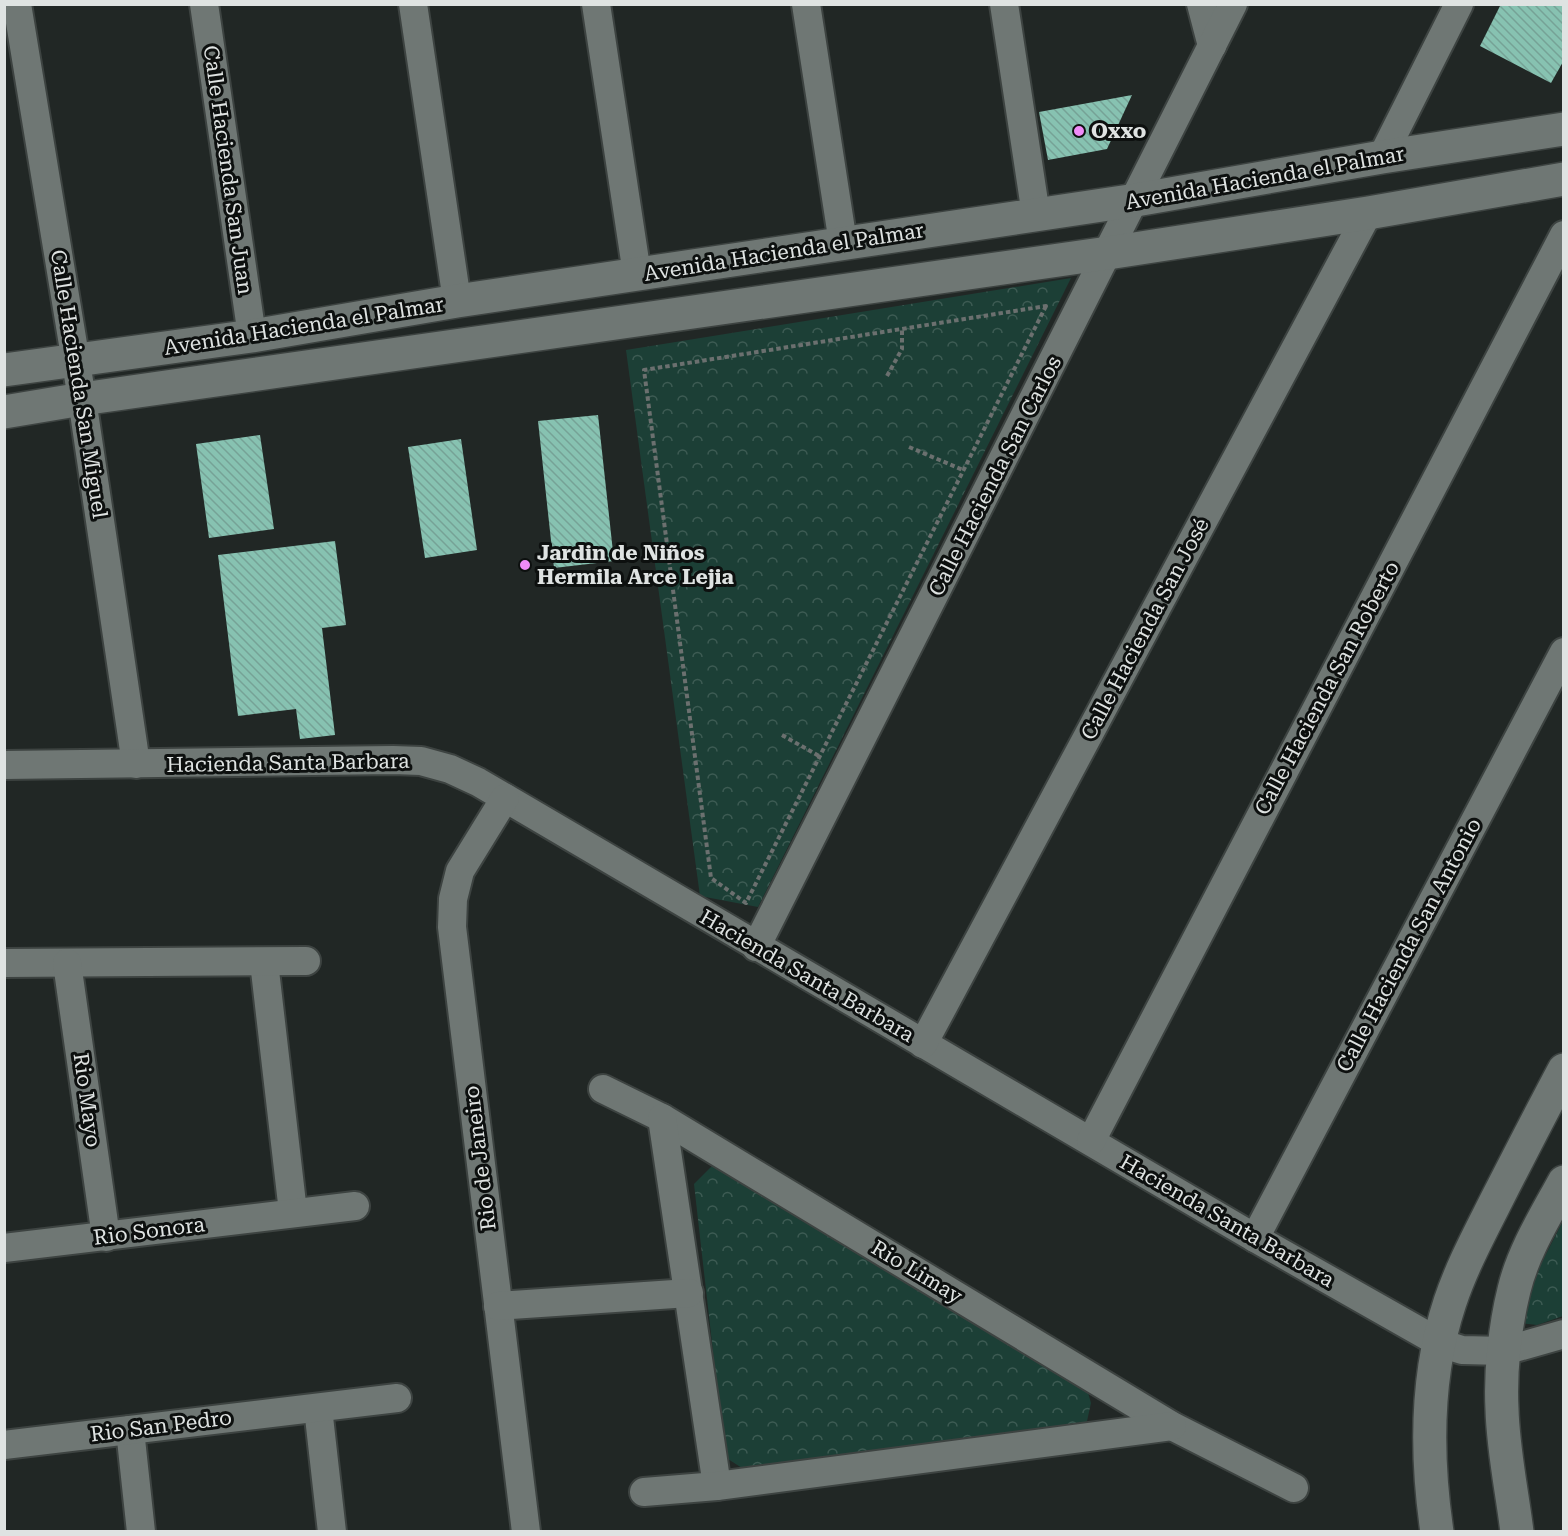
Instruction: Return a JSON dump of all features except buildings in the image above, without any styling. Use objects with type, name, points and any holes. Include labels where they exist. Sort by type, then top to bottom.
[{"type":"street","name":"Calle Hacienda San Miguel","points":[[17,4],[82,399],[136,764]]},
{"type":"street","name":"Calle Hacienda San Juan","points":[[204,4],[252,336]]},
{"type":"street","points":[[413,4],[457,301]]},
{"type":"street","points":[[596,4],[637,274]]},
{"type":"street","points":[[806,4],[843,243]]},
{"type":"street","points":[[1004,4],[1036,215]]},
{"type":"street","points":[[1201,4],[1212,46]]},
{"type":"street","name":"Calle Hacienda San Carlos","points":[[756,947],[1136,200],[1233,4]]},
{"type":"street","points":[[1382,158],[1459,4]]},
{"type":"street","name":"Avenida Hacienda el Palmar","points":[[4,370],[252,336],[457,301],[1136,200],[1563,129]]},
{"type":"street","name":"Avenida Hacienda el Palmar","points":[[4,412],[1108,253],[1368,213],[1563,179]]},
{"type":"street","name":"Calle Hacienda San José","points":[[923,1044],[1368,213]]},
{"type":"street","name":"Calle Hacienda San Roberto","points":[[1091,1141],[1563,235]]},
{"type":"street","name":"Calle Hacienda San Antonio","points":[[1255,1238],[1563,652]]},
{"type":"street","name":"Hacienda Santa Barbara","points":[[4,765],[393,759],[421,761],[450,769],[506,798],[756,947],[1255,1238],[1440,1343],[1462,1350],[1504,1351],[1563,1334]]},
{"type":"street","name":"Rio de Janeiro","points":[[506,798],[460,872],[453,898],[452,927],[526,1532]]},
{"type":"street","points":[[4,963],[306,960]]},
{"type":"street","points":[[264,962],[293,1212]]},
{"type":"street","name":"Rio Mayo","points":[[67,963],[106,1237]]},
{"type":"street","points":[[1437,1532],[1429,1468],[1429,1436],[1431,1401],[1440,1343],[1449,1305],[1464,1266],[1563,1070]]},
{"type":"street","name":"Rio Limay","points":[[603,1089],[662,1118],[1172,1426],[1294,1488]]},
{"type":"street","points":[[662,1118],[717,1486]]},
{"type":"street","points":[[1517,1532],[1502,1408],[1504,1351],[1517,1281],[1530,1246],[1563,1182]]},
{"type":"street","name":"Rio Sonora","points":[[4,1248],[355,1206]]},
{"type":"street","points":[[498,1306],[689,1293]]},
{"type":"street","name":"Rio San Pedro","points":[[4,1445],[397,1398]]},
{"type":"street","points":[[318,1408],[332,1532]]},
{"type":"street","points":[[644,1492],[717,1486],[1172,1426]]},
{"type":"street","points":[[130,1430],[141,1532]]},
{"type":"path","points":[[1046,306],[963,470],[746,903],[711,878],[644,370],[1046,306]]},
{"type":"path","points":[[887,376],[902,349],[903,329]]},
{"type":"path","points":[[909,447],[963,470]]},
{"type":"path","points":[[782,735],[820,757]]},
{"type":"green space","points":[[1071,278],[758,907],[700,896],[626,350]]},
{"type":"green space","points":[[712,1166],[1086,1386],[1091,1403],[1087,1421],[1076,1427],[745,1470],[725,1457],[694,1184]]},
{"type":"green space","points":[[1563,1221],[1563,1316],[1537,1325],[1519,1323],[1522,1301]]},
{"type":"place","name":"Oxxo","points":[[1079,131]]},
{"type":"place","name":"Jardin de Niños Hermila Arce Lejia","points":[[525,565]]}]
